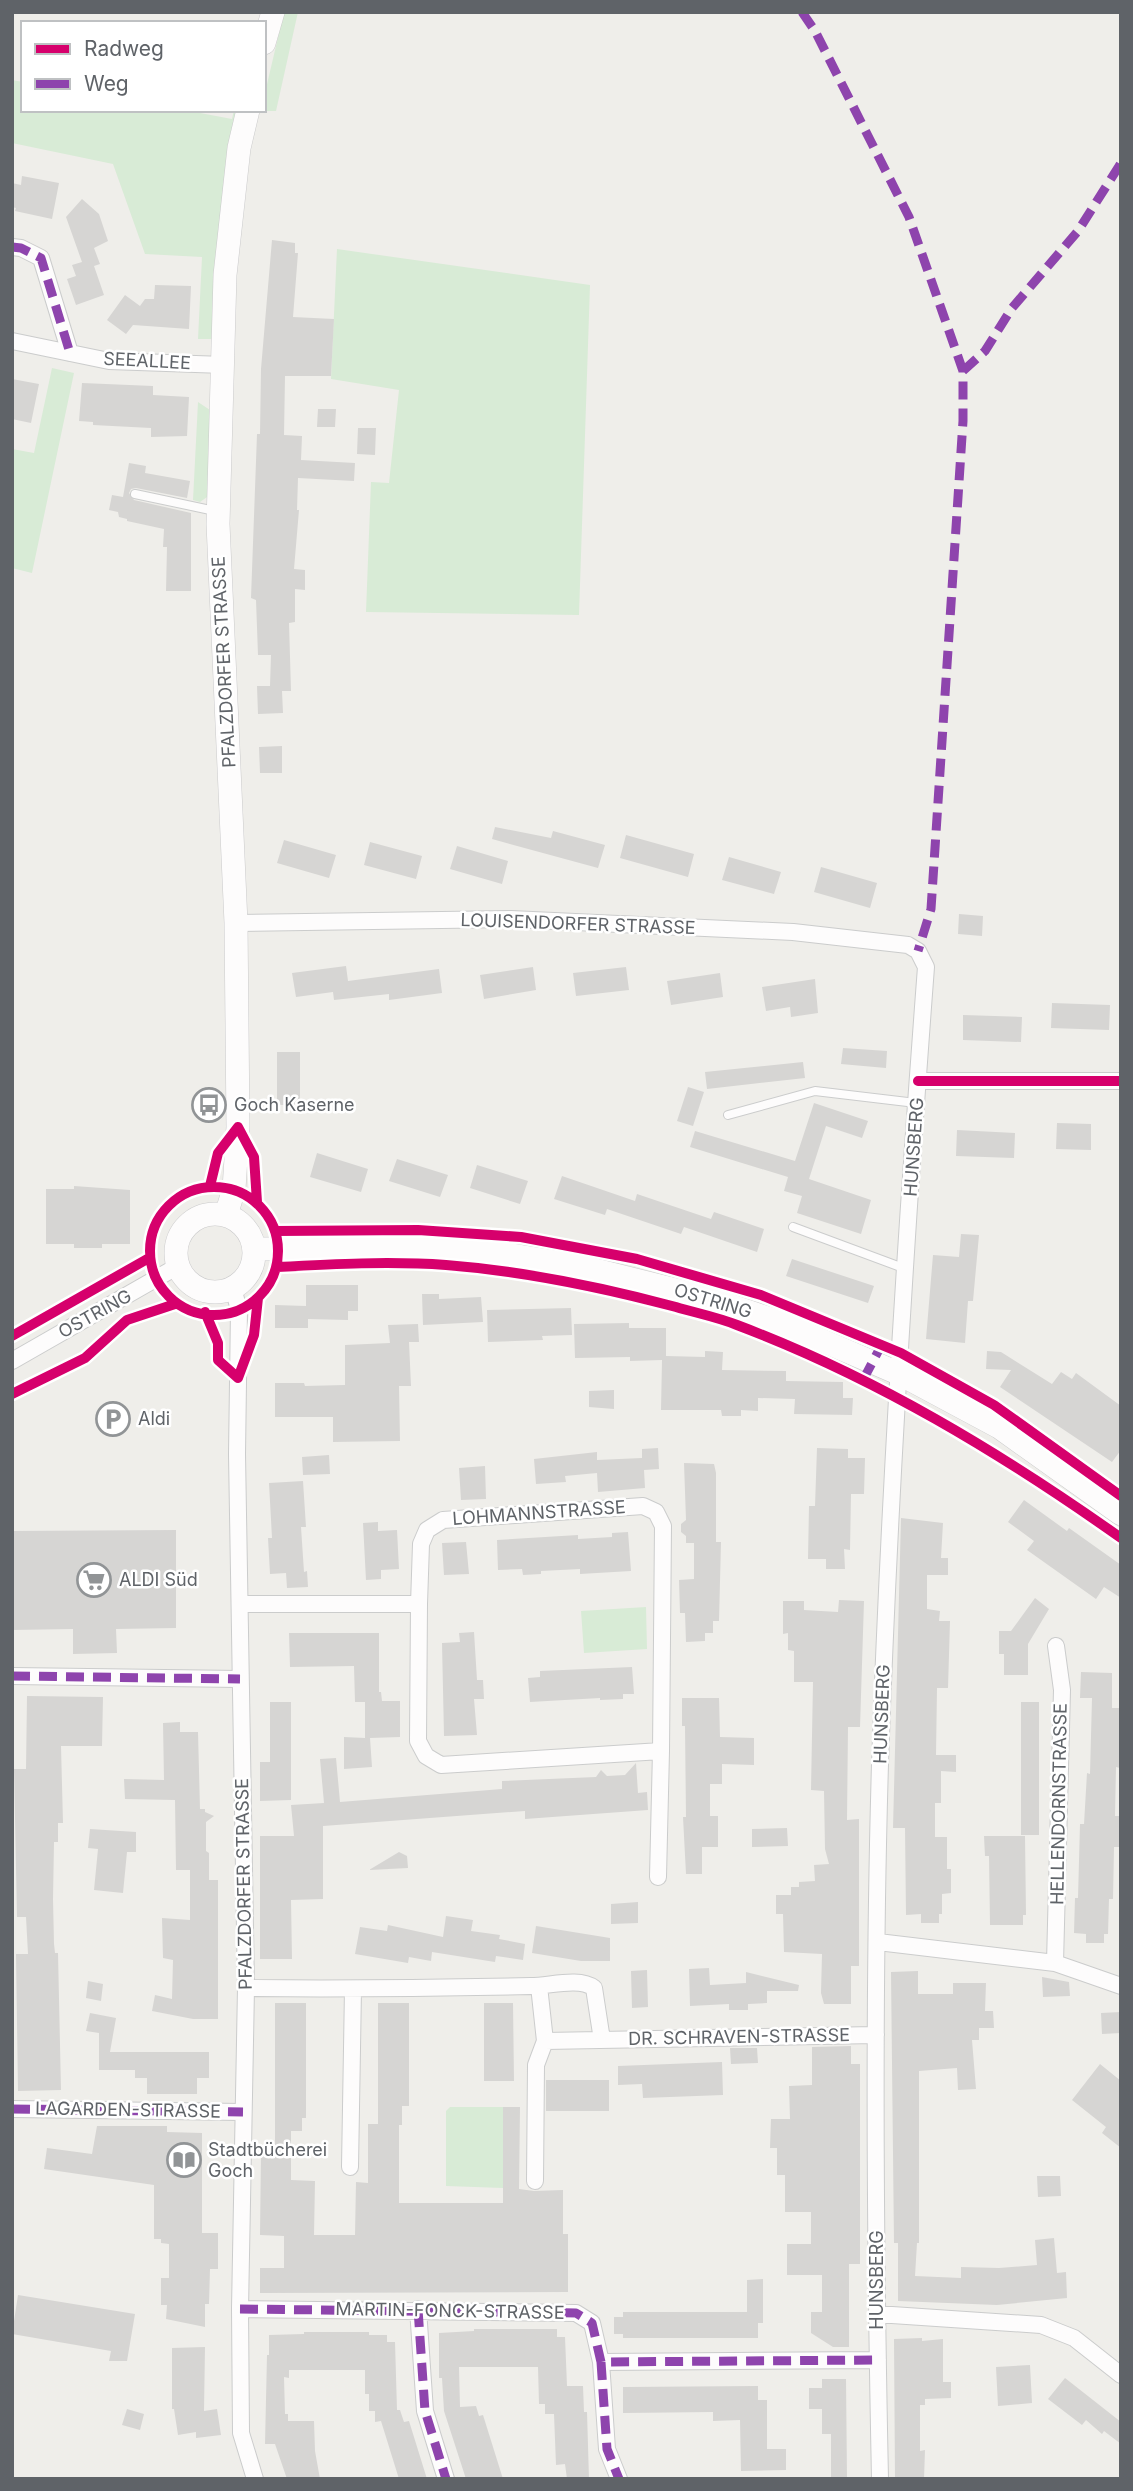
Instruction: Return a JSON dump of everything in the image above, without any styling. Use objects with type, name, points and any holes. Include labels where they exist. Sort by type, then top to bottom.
[{"type":"street","points":[[266,36],[273,12]]},
{"type":"street","name":"PFALZDORFER STRASSE","points":[[226,1215],[234,1189],[238,1126],[236,923],[218,512],[225,275],[239,148],[248,112]]},
{"type":"street","points":[[12,247],[21,248],[41,258],[70,353]]},
{"type":"street","name":"SEEALLEE","points":[[12,341],[109,361],[224,365]]},
{"type":"street","name":"LOUISENDORFER STRASSE","points":[[236,923],[511,919],[793,932],[891,942],[918,951]]},
{"type":"street","name":"HUNSBERG","points":[[880,2479],[876,2035],[880,1766],[906,1269],[926,967],[918,951]]},
{"type":"street","points":[[918,1081],[1121,1081]]},
{"type":"street","points":[[206,1214],[226,1215],[239,1221],[248,1231],[255,1249],[253,1264],[245,1278],[233,1288],[211,1292],[191,1284],[178,1266],[176,1250],[180,1234],[191,1222],[206,1214]]},
{"type":"street","name":"OSTRING","points":[[255,1249],[422,1248],[505,1254],[579,1266],[720,1302],[779,1322],[900,1374],[999,1427],[1121,1514]]},
{"type":"street","name":"OSTRING","points":[[12,1362],[178,1266]]},
{"type":"street","name":"PFALZDORFER STRASSE","points":[[233,1288],[239,1310],[237,1454],[246,1988],[240,2309],[241,2433],[255,2479]]},
{"type":"street","name":"LOHMANNSTRASSE","points":[[658,1877],[661,1751],[663,1526],[656,1512],[643,1507],[443,1520],[427,1530],[421,1544],[418,1741],[426,1756],[441,1765],[661,1751]]},
{"type":"street","points":[[241,1604],[419,1604]]},
{"type":"street","name":"HELLENDORNSTRASSE","points":[[1055,1963],[1062,1690],[1056,1646]]},
{"type":"street","points":[[12,1676],[240,1679]]},
{"type":"street","points":[[878,1942],[1055,1963],[1121,1986]]},
{"type":"street","points":[[246,1988],[353,1989],[587,1983],[594,1988],[602,2040]]},
{"type":"street","points":[[535,2181],[536,2065],[545,2041],[539,1986]]},
{"type":"street","points":[[350,2167],[353,1989]]},
{"type":"street","name":"DR. SCHRAVEN-STRASSE","points":[[545,2041],[876,2035]]},
{"type":"street","name":"LAGARDEN-STRASSE","points":[[12,2109],[243,2112]]},
{"type":"street","name":"MARTIN-FONCK-STRASSE","points":[[240,2309],[418,2309],[576,2313],[592,2323],[601,2362],[607,2449],[619,2479]]},
{"type":"street","points":[[418,2309],[425,2411],[446,2479]]},
{"type":"street","points":[[877,2314],[1041,2325],[1074,2338],[1121,2375]]},
{"type":"street","points":[[601,2362],[878,2360]]},
{"type":"lane","points":[[135,494],[218,512]]},
{"type":"lane","points":[[729,1115],[815,1091],[916,1103]]},
{"type":"lane","points":[[793,1227],[906,1269]]},
{"type":"green space","points":[[284,12],[298,12],[276,111],[266,111],[266,88]]},
{"type":"green space","points":[[12,80],[21,82],[21,112],[195,112],[232,119],[234,112],[242,112],[214,339],[198,339],[202,257],[145,254],[113,164],[12,143]]},
{"type":"green space","points":[[337,249],[590,285],[579,615],[366,612],[371,482],[389,483],[399,390],[331,379]]},
{"type":"green space","points":[[52,368],[74,373],[32,573],[12,568],[12,449],[34,453]]},
{"type":"green space","points":[[198,402],[213,412],[210,495],[200,502],[193,500]]},
{"type":"green space","points":[[646,1607],[647,1649],[584,1653],[581,1611]]},
{"type":"green space","points":[[450,2107],[503,2107],[503,2188],[446,2186],[446,2111]]},
{"type":"building","points":[[22,176],[59,183],[52,219],[15,211],[16,208],[12,207],[12,183],[21,185]]},
{"type":"building","points":[[82,199],[99,214],[108,241],[94,248],[100,264],[94,266],[104,295],[76,305],[67,279],[76,276],[72,265],[82,262],[66,217]]},
{"type":"building","points":[[272,240],[295,243],[295,253],[298,253],[293,317],[334,319],[331,376],[285,376],[284,435],[302,436],[301,460],[355,463],[354,481],[298,478],[299,510],[294,569],[305,570],[305,590],[295,589],[295,622],[289,623],[291,691],[282,691],[283,713],[258,714],[257,686],[270,686],[271,655],[258,655],[256,600],[251,598],[257,434],[260,434],[261,369]]},
{"type":"building","points":[[155,285],[191,286],[189,329],[133,325],[126,334],[107,320],[125,295],[140,306],[145,299],[154,299]]},
{"type":"building","points":[[12,379],[39,384],[31,423],[12,419]]},
{"type":"building","points":[[82,383],[153,386],[153,395],[189,397],[187,436],[151,437],[151,428],[93,425],[93,422],[79,421]]},
{"type":"building","points":[[318,409],[336,409],[335,427],[317,427]]},
{"type":"building","points":[[358,428],[376,428],[375,455],[357,454]]},
{"type":"building","points":[[129,463],[146,466],[145,473],[190,481],[187,498],[136,488],[129,493],[134,500],[191,513],[191,591],[166,591],[167,547],[163,547],[164,529],[127,521],[119,517],[118,512],[109,510],[112,495],[123,497]]},
{"type":"building","points":[[282,746],[282,773],[260,773],[259,747]]},
{"type":"building","points":[[495,827],[551,838],[553,831],[605,845],[598,868],[492,839]]},
{"type":"building","points":[[626,835],[694,854],[688,877],[620,858]]},
{"type":"building","points":[[284,840],[336,855],[329,878],[277,863]]},
{"type":"building","points":[[370,842],[422,856],[416,879],[364,865]]},
{"type":"building","points":[[457,846],[508,861],[502,884],[450,869]]},
{"type":"building","points":[[729,857],[781,872],[774,894],[722,880]]},
{"type":"building","points":[[821,867],[877,883],[870,908],[814,892]]},
{"type":"building","points":[[959,914],[983,916],[982,936],[958,934]]},
{"type":"building","points":[[346,966],[348,981],[439,969],[442,993],[389,1000],[389,994],[334,1000],[333,992],[296,997],[292,973]]},
{"type":"building","points":[[533,967],[536,990],[484,999],[480,975]]},
{"type":"building","points":[[626,967],[629,990],[576,996],[573,973]]},
{"type":"building","points":[[720,973],[723,997],[671,1005],[667,981]]},
{"type":"building","points":[[815,979],[818,1013],[791,1017],[790,1007],[766,1011],[762,987]]},
{"type":"building","points":[[1052,1003],[1110,1005],[1109,1030],[1051,1028]]},
{"type":"building","points":[[963,1015],[1022,1017],[1021,1042],[963,1040]]},
{"type":"building","points":[[843,1048],[887,1051],[886,1068],[841,1064]]},
{"type":"building","points":[[277,1052],[300,1052],[300,1105],[277,1105]]},
{"type":"building","points":[[803,1062],[805,1078],[707,1089],[705,1072]]},
{"type":"building","points":[[688,1087],[704,1092],[693,1126],[677,1121]]},
{"type":"building","points":[[814,1103],[868,1121],[862,1138],[826,1126],[809,1179],[871,1200],[861,1234],[797,1213],[802,1196],[784,1191],[788,1177],[690,1147],[695,1131],[795,1161]]},
{"type":"building","points":[[1057,1123],[1091,1124],[1091,1150],[1056,1149]]},
{"type":"building","points":[[957,1130],[1015,1133],[1014,1158],[956,1156]]},
{"type":"building","points":[[317,1153],[368,1169],[361,1192],[310,1177]]},
{"type":"building","points":[[397,1159],[448,1175],[440,1197],[389,1181]]},
{"type":"building","points":[[477,1165],[528,1181],[520,1204],[470,1188]]},
{"type":"building","points":[[562,1176],[635,1201],[637,1194],[711,1219],[714,1212],[764,1229],[757,1252],[684,1227],[681,1234],[607,1209],[605,1215],[554,1199]]},
{"type":"building","points":[[74,1186],[130,1190],[130,1244],[74,1248],[74,1244],[46,1244],[46,1189],[74,1189]]},
{"type":"building","points":[[961,1234],[979,1235],[973,1301],[968,1301],[965,1343],[926,1339],[933,1255],[959,1257]]},
{"type":"building","points":[[792,1259],[874,1286],[868,1303],[786,1276]]},
{"type":"building","points":[[306,1285],[358,1285],[358,1311],[348,1311],[348,1320],[308,1319],[308,1328],[275,1328],[275,1305],[306,1306]]},
{"type":"building","points":[[422,1294],[439,1294],[439,1299],[481,1297],[483,1322],[423,1325]]},
{"type":"building","points":[[571,1308],[572,1335],[542,1336],[543,1340],[488,1342],[487,1310]]},
{"type":"building","points":[[629,1323],[629,1328],[666,1328],[666,1356],[705,1357],[705,1351],[723,1352],[722,1370],[786,1371],[786,1381],[843,1382],[843,1398],[853,1398],[852,1415],[794,1414],[795,1399],[758,1398],[758,1411],[741,1410],[741,1416],[722,1416],[721,1410],[661,1410],[662,1360],[630,1361],[630,1357],[575,1358],[574,1324]]},
{"type":"building","points":[[418,1324],[419,1342],[409,1342],[411,1386],[399,1386],[400,1441],[333,1442],[333,1417],[275,1417],[275,1383],[304,1383],[305,1386],[345,1385],[345,1345],[390,1343],[388,1325]]},
{"type":"building","points":[[987,1351],[1001,1352],[1052,1384],[1061,1372],[1072,1379],[1076,1373],[1121,1406],[1121,1450],[1112,1462],[1000,1387],[1011,1370],[986,1369]]},
{"type":"building","points":[[614,1390],[614,1409],[589,1407],[589,1391]]},
{"type":"building","points":[[658,1448],[659,1469],[644,1470],[645,1488],[598,1492],[597,1473],[565,1476],[566,1482],[536,1484],[534,1459],[597,1452],[597,1460],[642,1458],[642,1449]]},
{"type":"building","points":[[817,1448],[848,1449],[848,1458],[865,1458],[864,1494],[851,1494],[850,1550],[844,1549],[845,1569],[826,1569],[826,1559],[808,1559],[809,1506],[815,1506]]},
{"type":"building","points":[[329,1455],[330,1474],[303,1475],[302,1457]]},
{"type":"building","points":[[684,1463],[714,1464],[716,1473],[716,1542],[721,1542],[719,1621],[713,1621],[713,1633],[705,1633],[705,1641],[686,1642],[685,1613],[680,1613],[679,1580],[694,1579],[694,1543],[686,1543],[686,1536],[681,1532],[681,1524],[686,1520]]},
{"type":"building","points":[[485,1466],[486,1499],[461,1500],[459,1468]]},
{"type":"building","points":[[303,1481],[306,1527],[301,1527],[304,1572],[307,1571],[308,1587],[287,1588],[286,1573],[270,1574],[268,1538],[272,1538],[269,1483]]},
{"type":"building","points":[[1024,1500],[1121,1565],[1121,1598],[1104,1587],[1096,1599],[1027,1550],[1034,1541],[1008,1522]]},
{"type":"building","points":[[901,1518],[943,1523],[941,1558],[948,1558],[948,1575],[927,1575],[927,1609],[940,1611],[939,1621],[950,1621],[948,1688],[937,1688],[936,1755],[956,1755],[956,1772],[941,1771],[941,1803],[935,1803],[935,1837],[947,1837],[947,1869],[951,1869],[951,1893],[942,1894],[939,1923],[921,1923],[921,1914],[906,1915],[905,1828],[893,1828]]},
{"type":"building","points":[[378,1522],[378,1531],[397,1530],[399,1569],[381,1570],[381,1579],[366,1580],[363,1523]]},
{"type":"building","name":"ALDI Süd","points":[[176,1530],[176,1628],[116,1629],[117,1653],[73,1654],[73,1629],[12,1630],[12,1531]]},
{"type":"building","points":[[628,1532],[631,1571],[580,1574],[580,1569],[523,1575],[522,1569],[498,1570],[497,1540],[578,1535],[578,1539],[612,1537],[612,1533]]},
{"type":"building","points":[[466,1542],[469,1574],[444,1575],[442,1543]]},
{"type":"building","points":[[1035,1598],[1049,1609],[1028,1644],[1028,1675],[1004,1675],[1004,1654],[999,1654],[999,1631],[1011,1631]]},
{"type":"building","points":[[839,1600],[864,1601],[860,1727],[848,1727],[847,1820],[859,1819],[859,1966],[851,1966],[851,2004],[824,2004],[821,1993],[822,1954],[784,1952],[783,1914],[776,1914],[776,1895],[791,1895],[791,1887],[799,1887],[799,1882],[815,1881],[814,1865],[829,1864],[825,1849],[824,1791],[811,1790],[813,1682],[794,1682],[794,1651],[788,1650],[788,1633],[783,1634],[783,1601],[804,1601],[804,1610],[838,1612]]},
{"type":"building","points":[[474,1632],[477,1680],[483,1680],[484,1699],[474,1699],[477,1735],[444,1736],[442,1643],[460,1642],[459,1633]]},
{"type":"building","points":[[289,1633],[379,1633],[379,1692],[382,1701],[400,1701],[400,1737],[370,1738],[372,1767],[344,1769],[344,1737],[365,1738],[365,1702],[355,1702],[354,1666],[290,1667]]},
{"type":"building","points":[[632,1667],[634,1694],[623,1694],[623,1699],[530,1702],[528,1678],[540,1677],[540,1671]]},
{"type":"building","points":[[1081,1672],[1112,1673],[1112,1708],[1121,1708],[1121,1758],[1120,1768],[1116,1767],[1115,1816],[1121,1816],[1121,1847],[1114,1847],[1113,1899],[1109,1899],[1108,1934],[1104,1934],[1104,1943],[1086,1943],[1086,1934],[1074,1933],[1080,1824],[1084,1824],[1087,1773],[1090,1774],[1092,1698],[1080,1698]]},
{"type":"building","points":[[27,1696],[103,1697],[102,1746],[61,1746],[63,1823],[58,1823],[58,1842],[54,1842],[53,1899],[54,1944],[55,1953],[58,1953],[61,2090],[18,2091],[16,1954],[28,1954],[26,1917],[17,1917],[14,1769],[26,1769]]},
{"type":"building","points":[[682,1698],[719,1698],[720,1737],[754,1738],[754,1765],[722,1764],[722,1784],[710,1784],[710,1816],[718,1816],[718,1847],[702,1847],[702,1874],[686,1874],[683,1817],[686,1817],[685,1726],[682,1726]]},
{"type":"building","points":[[270,1702],[291,1702],[291,1800],[260,1801],[260,1762],[270,1762]]},
{"type":"building","points":[[1021,1702],[1039,1702],[1039,1835],[1021,1835]]},
{"type":"building","points":[[180,1722],[180,1732],[198,1732],[200,1809],[205,1809],[205,1812],[214,1816],[206,1822],[206,1851],[209,1853],[209,1880],[218,1880],[218,2019],[193,2019],[152,2011],[155,1995],[172,1999],[173,1960],[163,1958],[162,1918],[190,1920],[190,1870],[176,1870],[175,1800],[125,1799],[124,1779],[164,1780],[163,1723]]},
{"type":"building","points":[[336,1758],[340,1802],[502,1789],[502,1781],[596,1777],[601,1770],[607,1776],[625,1775],[636,1763],[638,1793],[647,1792],[648,1810],[525,1819],[525,1811],[323,1826],[323,1899],[291,1900],[292,1959],[260,1959],[260,1836],[294,1836],[291,1805],[324,1803],[320,1759]]},
{"type":"building","points":[[787,1828],[788,1846],[752,1847],[752,1829]]},
{"type":"building","points":[[90,1829],[136,1832],[136,1852],[127,1852],[123,1893],[94,1890],[98,1849],[88,1848]]},
{"type":"building","points":[[984,1836],[1025,1836],[1026,1915],[1023,1915],[1023,1925],[990,1925],[989,1856],[985,1856]]},
{"type":"building","points":[[399,1852],[407,1856],[408,1868],[369,1870]]},
{"type":"building","points":[[638,1902],[638,1923],[611,1924],[611,1904]]},
{"type":"building","points":[[446,1916],[473,1920],[471,1931],[500,1935],[499,1939],[525,1944],[523,1960],[496,1956],[495,1962],[432,1952],[431,1961],[409,1957],[408,1963],[355,1954],[360,1927],[387,1931],[388,1925],[443,1937]]},
{"type":"building","points":[[536,1926],[610,1938],[610,1961],[581,1961],[532,1953]]},
{"type":"building","points":[[709,1968],[710,1985],[746,1983],[746,1972],[799,1985],[798,1991],[767,1991],[767,2003],[748,2004],[748,2010],[729,2010],[729,2004],[690,2006],[689,1969]]},
{"type":"building","points":[[647,1970],[648,2007],[632,2008],[631,1971]]},
{"type":"building","points":[[918,1971],[918,1994],[953,1994],[953,1983],[986,1983],[985,2011],[993,2011],[994,2028],[979,2028],[979,2040],[972,2040],[976,2089],[958,2090],[957,2068],[919,2071],[919,2243],[915,2276],[961,2278],[961,2267],[1037,2265],[1035,2240],[1054,2238],[1057,2273],[1066,2272],[1067,2298],[997,2305],[898,2301],[898,2243],[894,2243],[891,1972]]},
{"type":"building","points":[[1042,1977],[1069,1982],[1070,1996],[1043,1997]]},
{"type":"building","points":[[88,1981],[103,1984],[101,2001],[86,1998]]},
{"type":"building","points":[[275,2003],[306,2003],[306,2118],[302,2118],[302,2131],[291,2131],[291,2180],[315,2181],[314,2235],[355,2235],[356,2182],[368,2183],[368,2124],[378,2124],[378,2003],[409,2003],[409,2106],[402,2106],[402,2125],[399,2125],[399,2203],[503,2203],[503,2107],[520,2107],[519,2189],[563,2190],[563,2234],[568,2234],[568,2292],[260,2293],[260,2268],[284,2268],[284,2236],[260,2235],[261,2153],[275,2153]]},
{"type":"building","points":[[484,2003],[513,2003],[514,2081],[484,2081]]},
{"type":"building","points":[[1121,2012],[1121,2033],[1102,2034],[1101,2013]]},
{"type":"building","points":[[90,2013],[116,2018],[110,2052],[209,2052],[209,2078],[197,2078],[197,2094],[147,2094],[147,2078],[135,2078],[135,2070],[99,2070],[99,2033],[86,2031]]},
{"type":"building","points":[[851,2046],[851,2064],[860,2064],[860,2264],[849,2264],[849,2347],[833,2347],[811,2333],[811,2312],[822,2312],[822,2275],[787,2275],[787,2244],[811,2244],[811,2212],[785,2212],[785,2175],[777,2175],[777,2148],[770,2148],[771,2119],[790,2119],[789,2086],[812,2085],[812,2047]]},
{"type":"building","points":[[730,2048],[757,2048],[758,2063],[731,2064]]},
{"type":"building","points":[[722,2062],[723,2095],[643,2098],[642,2084],[618,2085],[618,2066]]},
{"type":"building","points":[[1100,2064],[1121,2081],[1121,2148],[1102,2133],[1106,2127],[1072,2100]]},
{"type":"building","points":[[546,2080],[609,2080],[609,2111],[546,2111]]},
{"type":"building","points":[[97,2126],[167,2126],[167,2132],[202,2133],[202,2233],[218,2233],[218,2269],[210,2269],[205,2327],[166,2319],[167,2305],[161,2305],[161,2278],[169,2278],[169,2244],[161,2243],[161,2239],[154,2239],[154,2185],[44,2169],[47,2148],[92,2154]]},
{"type":"building","points":[[1037,2176],[1060,2176],[1061,2196],[1038,2197]]},
{"type":"building","points":[[763,2279],[763,2323],[758,2323],[758,2338],[623,2338],[623,2334],[614,2334],[614,2317],[623,2317],[623,2312],[747,2312],[747,2280]]},
{"type":"building","points":[[18,2295],[135,2314],[127,2361],[109,2361],[111,2351],[12,2334]]},
{"type":"building","points":[[474,2329],[557,2329],[557,2337],[565,2337],[567,2386],[583,2386],[584,2412],[587,2412],[589,2479],[567,2479],[565,2464],[556,2465],[554,2414],[545,2414],[545,2404],[539,2404],[538,2367],[459,2367],[460,2407],[476,2406],[479,2416],[483,2415],[503,2479],[466,2479],[444,2411],[442,2378],[439,2378],[439,2333]]},
{"type":"building","points":[[369,2332],[369,2335],[387,2335],[387,2342],[395,2342],[397,2410],[400,2410],[404,2422],[409,2421],[427,2479],[399,2479],[381,2421],[375,2422],[375,2411],[369,2411],[369,2394],[365,2394],[365,2370],[289,2370],[289,2378],[284,2377],[285,2414],[288,2414],[288,2421],[314,2421],[320,2479],[287,2479],[275,2444],[265,2444],[269,2335]]},
{"type":"building","points":[[922,2338],[922,2341],[943,2339],[943,2382],[951,2382],[951,2398],[925,2399],[925,2405],[920,2405],[920,2451],[925,2450],[924,2479],[895,2479],[894,2339]]},
{"type":"building","points":[[205,2347],[204,2411],[217,2409],[221,2435],[196,2438],[196,2432],[178,2435],[172,2409],[172,2348]]},
{"type":"building","points":[[1030,2365],[1032,2403],[998,2406],[996,2367]]},
{"type":"building","points":[[1065,2378],[1121,2422],[1121,2444],[1104,2431],[1102,2434],[1086,2420],[1082,2425],[1048,2399]]},
{"type":"building","points":[[822,2379],[846,2379],[847,2479],[831,2479],[831,2434],[822,2434],[822,2409],[809,2409],[809,2388],[822,2388]]},
{"type":"building","points":[[758,2386],[758,2400],[767,2400],[767,2449],[786,2449],[786,2470],[741,2471],[740,2420],[713,2421],[713,2412],[623,2413],[623,2387]]},
{"type":"building","points":[[127,2409],[144,2414],[140,2430],[122,2425]]},
{"type":"marked path","points":[[802,12],[815,31],[909,217],[963,371],[963,421],[931,909],[918,951]]},
{"type":"marked path","points":[[963,371],[985,351],[1012,308],[1078,231],[1121,163]]},
{"type":"marked path","points":[[12,247],[21,248],[41,258],[70,353]]},
{"type":"marked path","points":[[863,1380],[881,1346]]},
{"type":"marked path","points":[[12,1676],[240,1679]]},
{"type":"marked path","points":[[12,2109],[243,2112]]},
{"type":"marked path","points":[[240,2309],[576,2313],[592,2323],[601,2362],[878,2360]]},
{"type":"marked path","points":[[418,2309],[425,2411],[446,2479]]},
{"type":"marked path","points":[[601,2362],[607,2449],[619,2479]]},
{"type":"cycle path","points":[[918,1081],[1121,1081]]},
{"type":"cycle path","points":[[210,1186],[218,1153],[238,1127],[254,1157],[257,1202]]},
{"type":"cycle path","points":[[214,1187],[238,1192],[259,1206],[273,1227],[278,1251],[273,1275],[259,1296],[238,1310],[214,1315],[190,1310],[169,1296],[155,1275],[150,1251],[155,1227],[169,1206],[190,1192],[214,1187]]},
{"type":"cycle path","points":[[276,1231],[418,1230],[521,1237],[637,1259],[761,1295],[901,1353],[994,1405],[1121,1496]]},
{"type":"cycle path","points":[[12,1336],[149,1258]]},
{"type":"cycle path","points":[[277,1267],[383,1263],[475,1268],[591,1287],[722,1320],[838,1368],[936,1419],[1030,1476],[1121,1538]]},
{"type":"cycle path","points":[[205,1312],[218,1343],[218,1360],[238,1378],[254,1335],[258,1298]]},
{"type":"cycle path","points":[[12,1394],[85,1358],[127,1320],[175,1304]]},
{"type":"place","name":"Goch Kaserne","points":[[209,1105]]},
{"type":"place","name":"Aldi","points":[[113,1419]]},
{"type":"place","name":"ALDI Süd","points":[[94,1580]]},
{"type":"place","name":"Stadtbücherei Goch","points":[[184,2160]]}]
